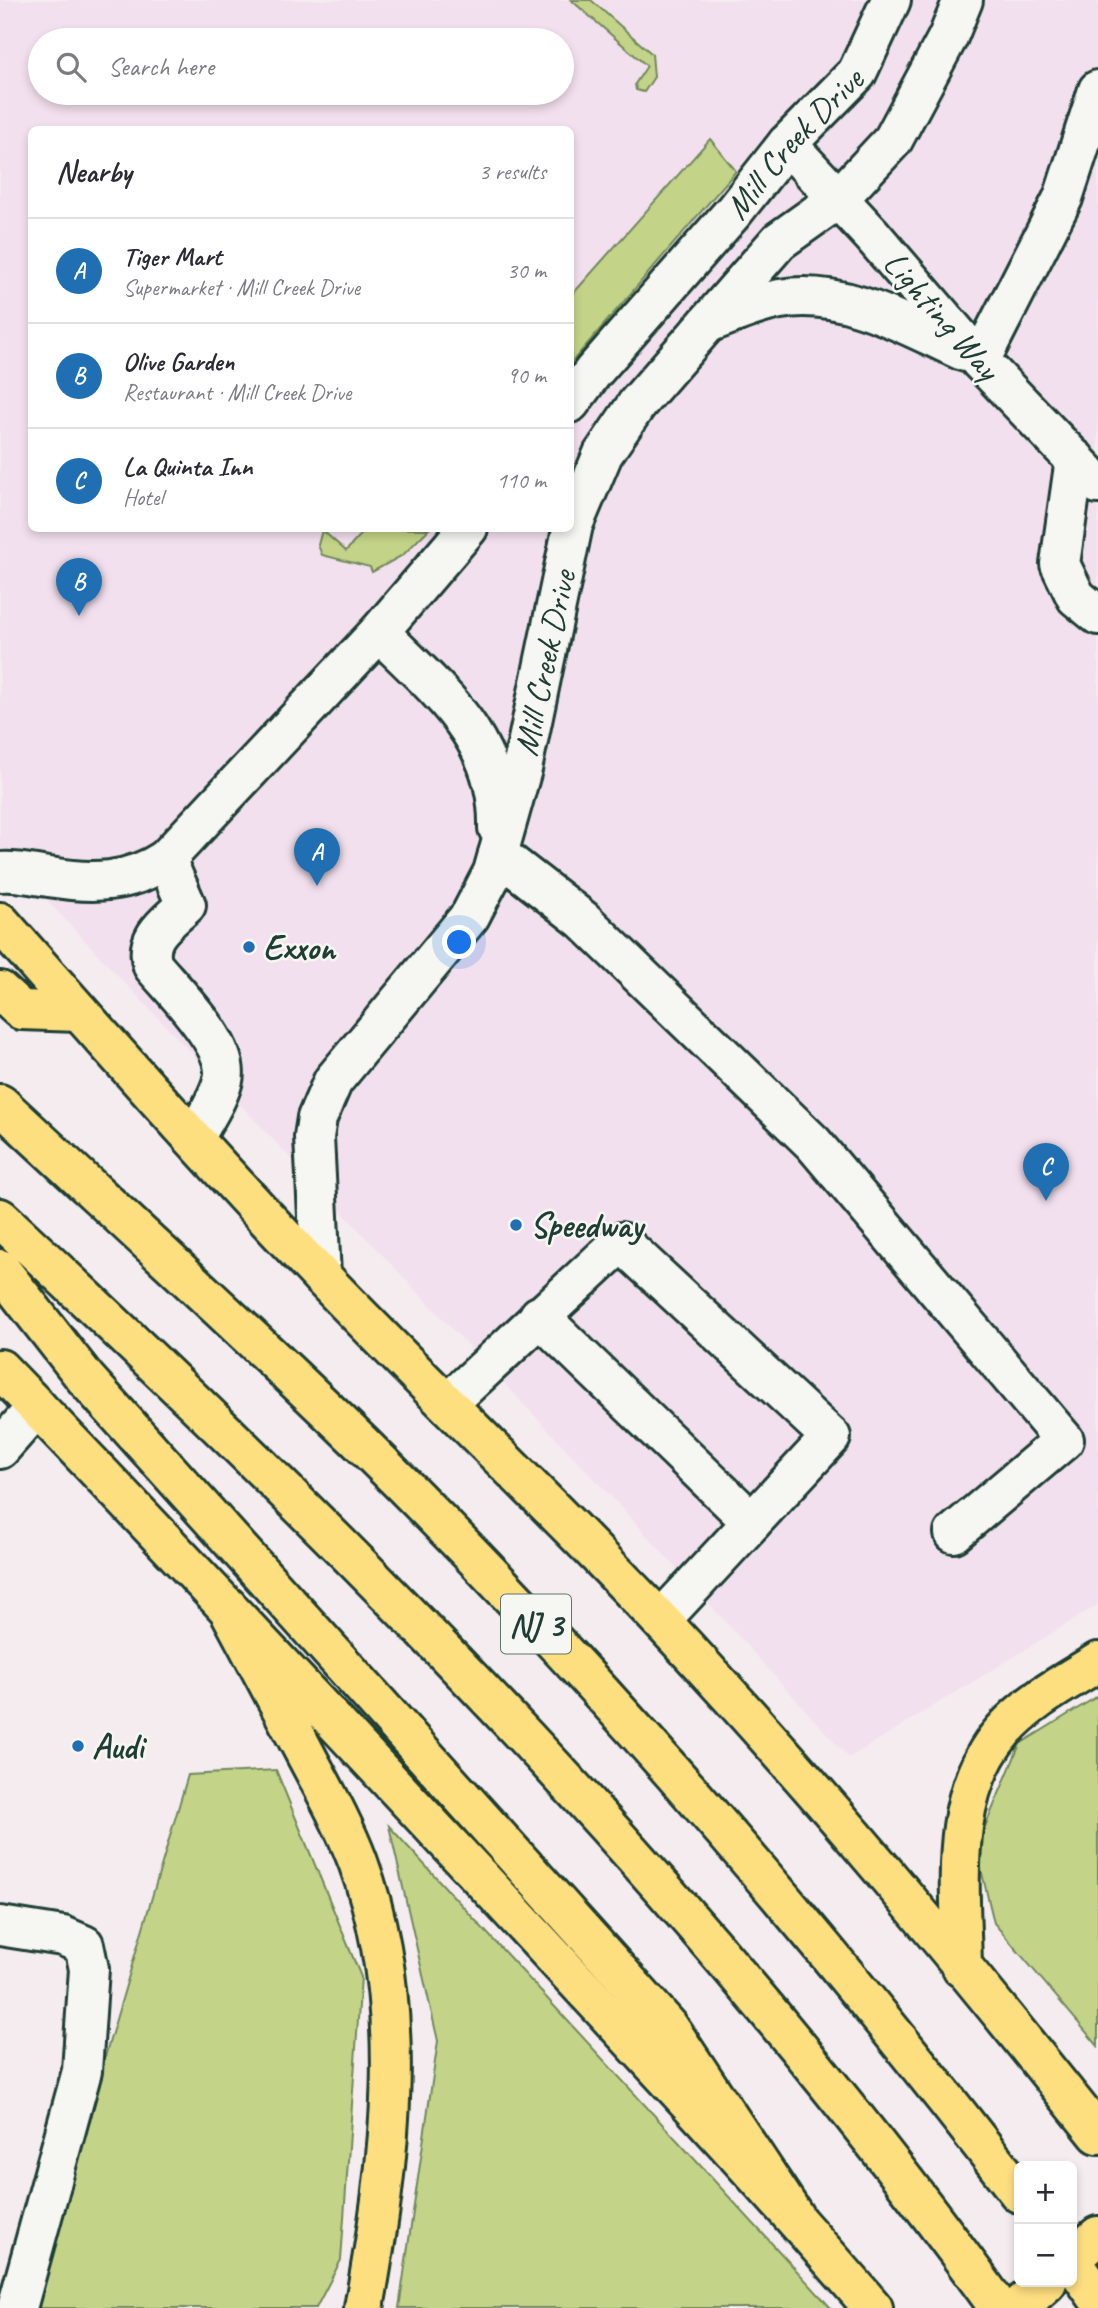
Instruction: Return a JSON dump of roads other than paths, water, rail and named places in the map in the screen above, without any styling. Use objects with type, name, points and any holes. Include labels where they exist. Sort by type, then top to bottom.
[{"type":"main road","points":[[0,922],[321,1276],[660,1620],[880,1866],[1098,2134]]},
{"type":"main road","points":[[0,991],[21,1010],[79,1012]]},
{"type":"main road","name":"NJ 3","points":[[0,1104],[362,1444],[514,1600],[660,1758],[800,1916],[1014,2187]]},
{"type":"main road","name":"NJ 3","points":[[0,1218],[234,1438],[533,1741],[625,1843],[810,2063],[999,2308]]},
{"type":"main road","points":[[0,1269],[86,1379],[668,2026],[794,2216]]},
{"type":"main road","points":[[0,1369],[228,1606],[794,2216],[873,2308]]},
{"type":"main road","points":[[228,1606],[347,1835],[364,1879],[379,1935],[390,2022],[391,2087],[384,2166],[363,2304]]},
{"type":"main road","points":[[962,1968],[961,1838],[966,1809],[985,1757],[1003,1731],[1027,1709],[1098,1662]]},
{"type":"main road","points":[[1077,2255],[1098,2236]]},
{"type":"main road","points":[[1077,2267],[1098,2298]]},
{"type":"main road","points":[[1018,2308],[1041,2287]]},
{"type":"street","name":"Mill Creek Drive","points":[[574,397],[735,210],[787,144],[857,73],[891,0]]},
{"type":"street","name":"Mill Creek Drive","points":[[574,522],[587,486],[603,454],[637,404],[779,241],[838,199],[893,139],[948,37],[963,0]]},
{"type":"street","points":[[706,324],[778,300],[818,296],[862,306],[978,359],[1063,198],[1098,90]]},
{"type":"street","name":"Lighting Way","points":[[787,144],[978,359],[1086,472]]},
{"type":"street","points":[[1086,472],[1060,564],[1076,597],[1098,615]]},
{"type":"street","points":[[0,872],[17,870],[66,879],[113,881],[147,872],[166,859],[379,632],[465,532]]},
{"type":"street","name":"Mill Creek Drive","points":[[321,1276],[314,1137],[324,1098],[357,1049],[470,916],[484,893],[523,769],[572,532]]},
{"type":"street","points":[[379,632],[453,706],[484,752],[499,800],[498,854],[583,920],[813,1143],[1064,1440],[954,1533]]},
{"type":"street","points":[[166,859],[186,905],[151,939],[148,953],[153,966],[209,1034],[222,1059],[224,1078],[194,1139]]},
{"type":"street","points":[[448,1403],[621,1242],[831,1437],[660,1620]]},
{"type":"street","points":[[539,1316],[752,1522]]},
{"type":"street","points":[[0,1449],[37,1407]]},
{"type":"street","points":[[0,1926],[62,1936],[84,1945],[89,1969],[82,2071],[17,2308]]},
{"type":"place","name":"Olive Garden","points":[[79,616]]},
{"type":"place","name":"Tiger Mart","points":[[317,886]]},
{"type":"place","name":"Exxon","points":[[249,947]]},
{"type":"place","name":"La Quinta Inn","points":[[1046,1201]]},
{"type":"place","name":"Speedway","points":[[516,1225]]},
{"type":"place","name":"Audi","points":[[78,1746]]}]
